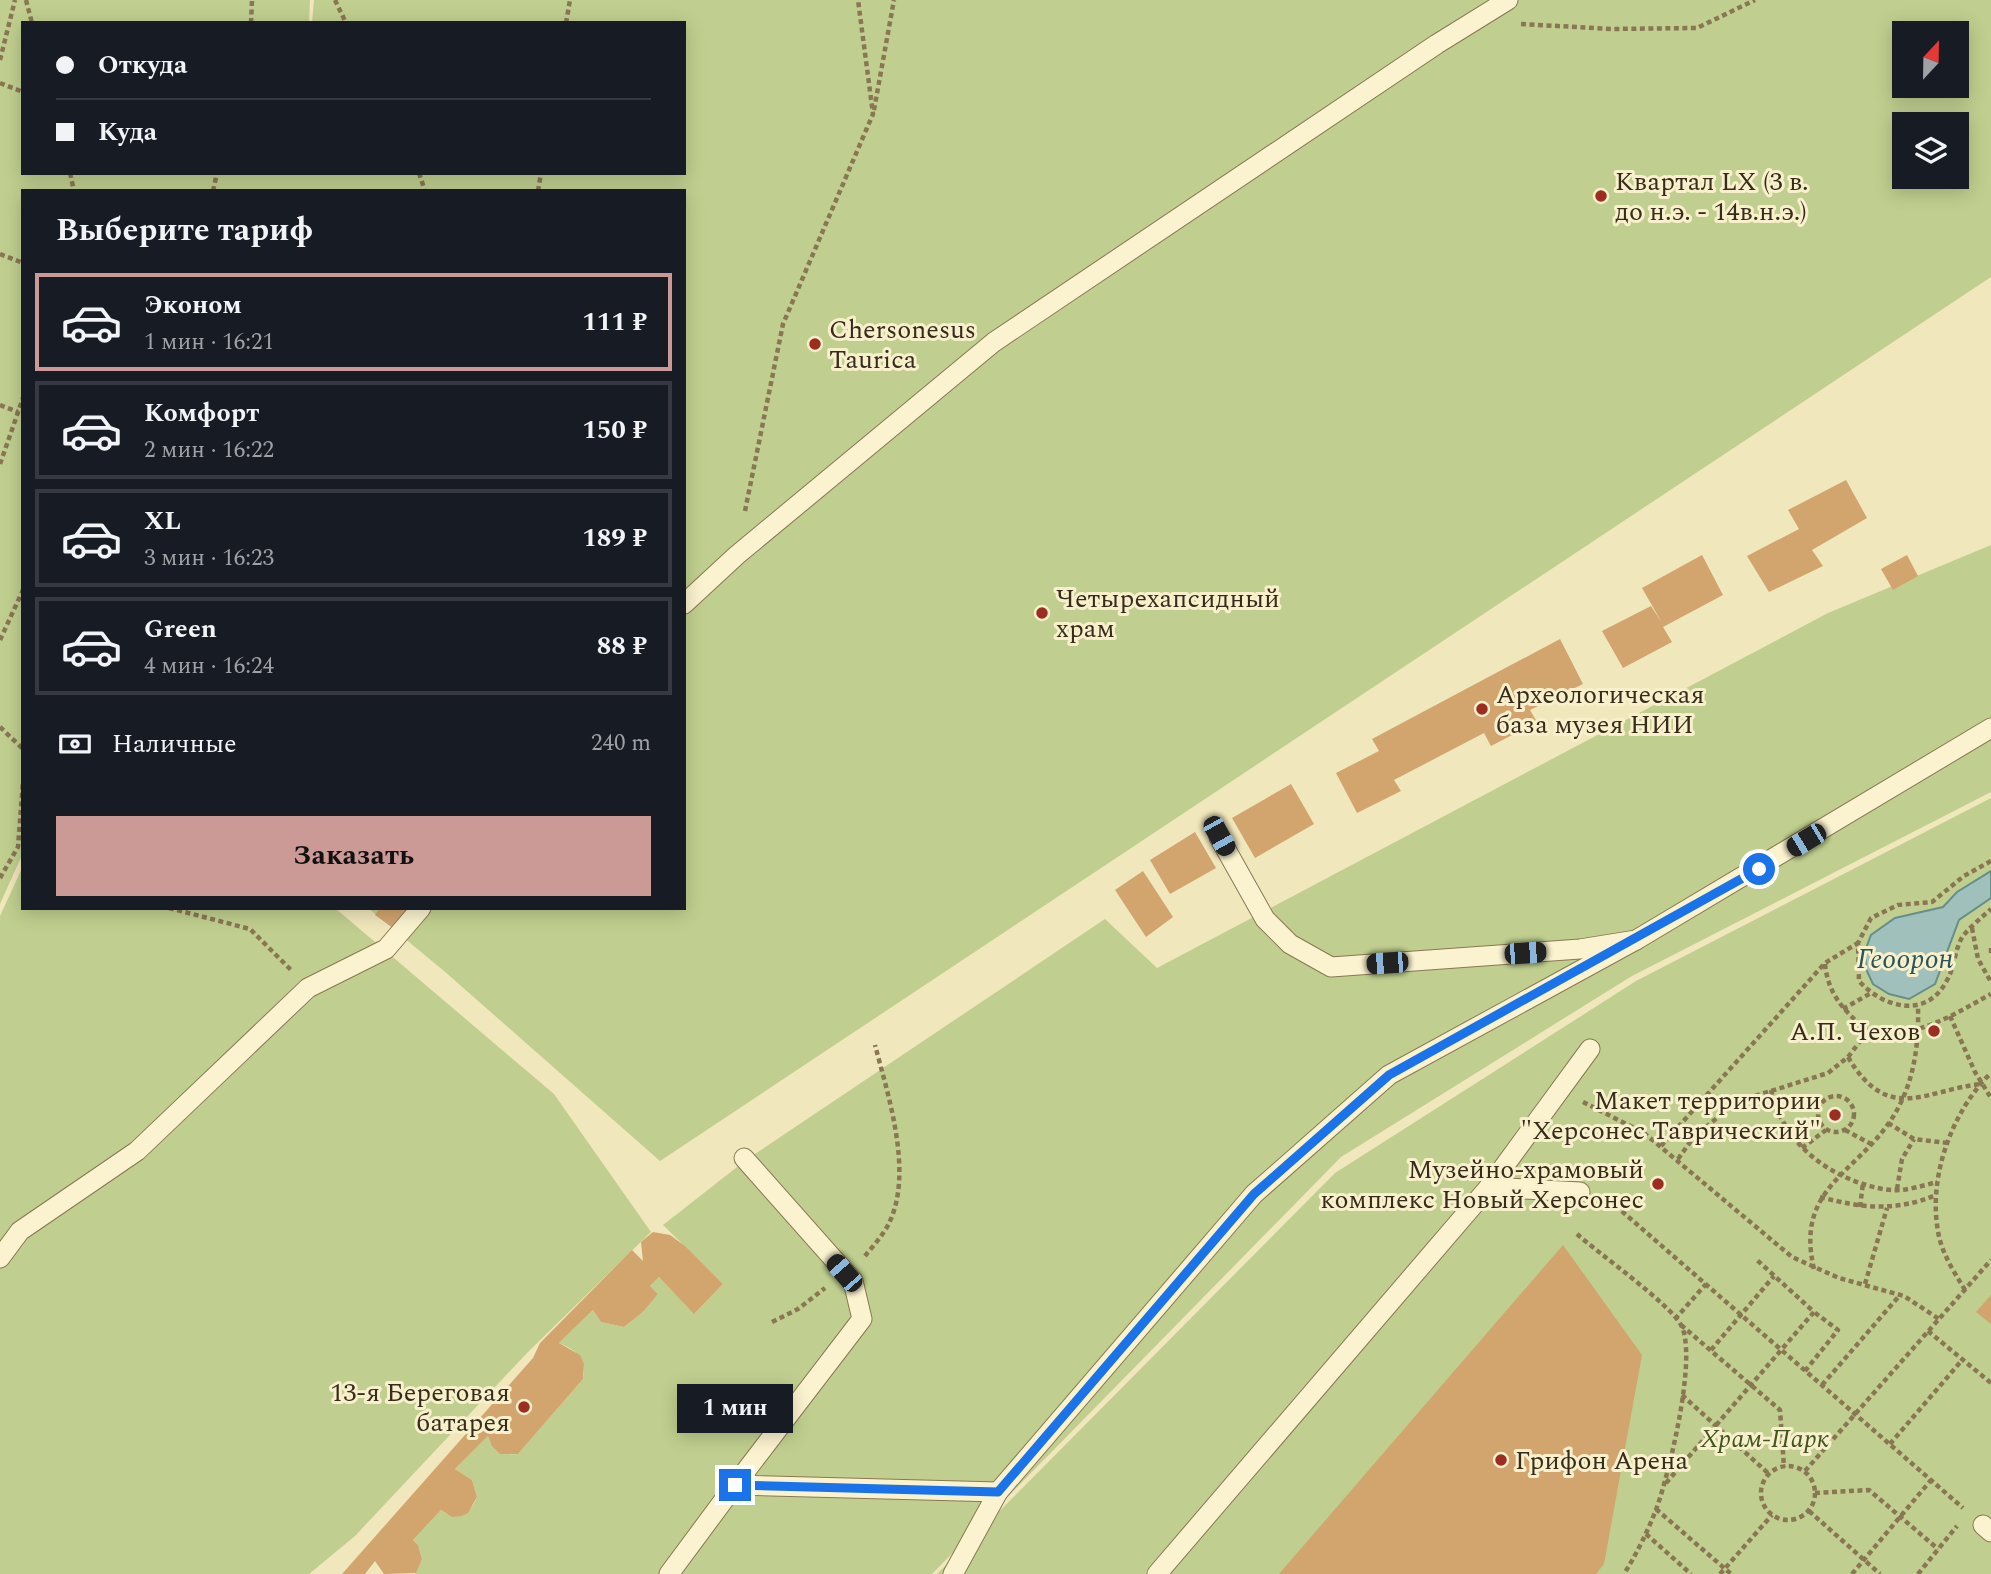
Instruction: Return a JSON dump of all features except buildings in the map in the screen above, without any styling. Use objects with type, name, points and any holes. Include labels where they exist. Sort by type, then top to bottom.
[{"type":"lane","points":[[686,602],[737,555],[995,342],[1426,52],[1508,0]]},
{"type":"lane","points":[[953,1574],[998,1492],[1254,1194],[1389,1075],[1636,940],[1991,728]]},
{"type":"lane","points":[[1219,836],[1265,919],[1290,944],[1331,967],[1580,949],[1636,940]]},
{"type":"lane","points":[[0,1258],[20,1231],[137,1151],[308,988],[386,949],[419,910]]},
{"type":"lane","points":[[1157,1574],[1489,1187],[1590,1049]]},
{"type":"lane","points":[[669,1574],[862,1319],[853,1281],[744,1158]]},
{"type":"lane","points":[[1489,1187],[1580,1192]]},
{"type":"lane","points":[[735,1485],[998,1492]]},
{"type":"path","points":[[0,60],[15,0]]},
{"type":"path","points":[[26,0],[31,21]]},
{"type":"path","points":[[251,21],[252,0]]},
{"type":"path","points":[[335,0],[345,21]]},
{"type":"path","points":[[566,21],[570,0]]},
{"type":"path","points":[[858,0],[873,114]]},
{"type":"path","points":[[737,555],[783,324],[873,114],[894,0]]},
{"type":"path","points":[[1512,26],[1525,23],[1612,29],[1697,28],[1755,0]]},
{"type":"path","points":[[0,83],[21,91]]},
{"type":"path","points":[[0,254],[21,262]]},
{"type":"path","points":[[0,464],[21,404]]},
{"type":"path","points":[[0,405],[18,412]]},
{"type":"path","points":[[0,640],[21,594]]},
{"type":"path","points":[[0,727],[21,747]]},
{"type":"path","points":[[0,878],[19,847],[21,814]]},
{"type":"path","points":[[1661,1146],[1825,963],[1857,943],[1871,918],[1898,905],[1932,902],[1964,876],[1991,861]]},
{"type":"path","points":[[1857,943],[1859,981],[1871,993],[1896,1006],[1918,1006],[1938,994],[1947,982],[1957,948],[1972,926],[1991,909]]},
{"type":"path","points":[[177,910],[250,929],[308,988]]},
{"type":"path","points":[[1972,926],[1978,959],[1991,982]]},
{"type":"path","points":[[1991,948],[1991,956]]},
{"type":"path","points":[[1825,963],[1826,980],[1843,1009],[1868,1031],[1898,1034],[1919,1030],[1991,994]]},
{"type":"path","points":[[1843,1009],[1871,993]]},
{"type":"path","points":[[1814,1269],[1809,1242],[1813,1212],[1820,1197],[1888,1123],[1902,1098],[1917,1053],[1918,1006]]},
{"type":"path","points":[[1950,1016],[1991,1098]]},
{"type":"path","points":[[1678,1159],[1693,1138],[1736,1102],[1828,1073],[1848,1057],[1868,1031]]},
{"type":"path","points":[[772,1322],[798,1309],[866,1255],[890,1221],[900,1182],[893,1112],[875,1045]]},
{"type":"path","points":[[1848,1057],[1871,1083],[1883,1092],[1902,1098],[1918,1100],[1982,1084]]},
{"type":"path","points":[[1965,1290],[1938,1234],[1937,1182],[1959,1117],[1991,1073]]},
{"type":"path","points":[[1558,1090],[1644,1133],[1792,1257],[1814,1269],[1900,1295],[1939,1319]]},
{"type":"path","points":[[1772,1090],[1779,1117],[1802,1148],[1840,1174],[1885,1190],[1937,1182]]},
{"type":"path","points":[[1836,1096],[1847,1100],[1854,1111],[1852,1123],[1837,1133],[1826,1130],[1819,1120],[1819,1108],[1825,1099],[1836,1096]]},
{"type":"path","points":[[1888,1123],[1914,1139],[1948,1143]]},
{"type":"path","points":[[1802,1148],[1826,1130]]},
{"type":"path","points":[[1845,1130],[1871,1144]]},
{"type":"path","points":[[1897,1189],[1902,1159],[1914,1139]]},
{"type":"path","points":[[1860,1207],[1863,1183]]},
{"type":"path","points":[[1820,1197],[1860,1207],[1887,1208],[1918,1203],[1936,1195]]},
{"type":"path","points":[[1609,1200],[1981,1523],[1938,1549],[1918,1574]]},
{"type":"path","points":[[1866,1284],[1887,1208]]},
{"type":"path","points":[[1577,1234],[1780,1410],[1784,1466]]},
{"type":"path","points":[[1757,1260],[1838,1331],[1805,1371]]},
{"type":"path","points":[[1805,1471],[1991,1260]]},
{"type":"path","points":[[1711,1350],[1774,1276]]},
{"type":"path","points":[[1675,1319],[1706,1284]]},
{"type":"path","points":[[1822,1385],[1900,1295]]},
{"type":"path","points":[[1663,1486],[1814,1312]]},
{"type":"path","points":[[1624,1574],[1646,1534],[1663,1486],[1682,1395],[1686,1344],[1681,1325]]},
{"type":"path","points":[[1928,1331],[1991,1383]]},
{"type":"path","points":[[1890,1444],[1963,1359]]},
{"type":"path","points":[[1682,1395],[1769,1474]]},
{"type":"path","points":[[1784,1466],[1805,1471],[1811,1479],[1815,1493],[1809,1511],[1790,1520],[1772,1515],[1765,1508],[1761,1492],[1769,1474],[1784,1466]]},
{"type":"path","points":[[1852,1574],[1931,1480]]},
{"type":"path","points":[[1815,1493],[1869,1490],[1938,1549]]},
{"type":"path","points":[[1656,1510],[1731,1574]]},
{"type":"path","points":[[1809,1511],[1880,1574]]},
{"type":"path","points":[[1720,1574],[1772,1515]]},
{"type":"path","points":[[1646,1534],[1691,1574]]},
{"type":"green space","points":[[0,0],[310,0],[309,21],[21,21],[21,175],[686,175],[686,21],[312,21],[314,0],[1991,0],[1991,277],[660,1161],[444,971],[370,910],[686,910],[686,189],[21,189],[21,857],[0,904]]},
{"type":"green space","points":[[1991,545],[1991,792],[1632,976],[1341,1157],[932,1574],[415,1574],[422,1559],[418,1545],[413,1540],[441,1510],[452,1516],[462,1515],[471,1508],[477,1497],[472,1480],[455,1469],[488,1436],[499,1451],[518,1454],[583,1379],[582,1360],[571,1349],[559,1343],[593,1310],[601,1322],[624,1327],[643,1312],[658,1294],[650,1286],[659,1277],[695,1313],[723,1284],[663,1225],[746,1160],[1105,919],[1157,968],[1828,613]]},
{"type":"green space","name":"Музейно-храмовый комплекс Новый Херсонес","points":[[1991,798],[1991,1574],[937,1574],[1335,1173],[1636,981]]},
{"type":"green space","points":[[21,870],[21,910],[337,910],[554,1094],[651,1232],[527,1353],[355,1536],[309,1574],[0,1574],[0,916]]},
{"type":"water","name":"Геоорон","points":[[1991,871],[1991,898],[1959,920],[1935,984],[1909,999],[1889,994],[1873,984],[1866,969],[1865,951],[1871,935],[1895,918],[1943,907],[1957,892]]},
{"type":"place","name":"Квартал LX (3 в. до н.э. - 14в.н.э.)","points":[[1601,196]]},
{"type":"place","name":"Chersonesus Taurica","points":[[815,344]]},
{"type":"place","name":"Четырехапсидный храм","points":[[1042,613]]},
{"type":"place","name":"Археологическая база музея НИИ","points":[[1482,709]]},
{"type":"place","name":"А.П. Чехов","points":[[1934,1031]]},
{"type":"place","name":"Макет территории \"Херсонес Таврический\"","points":[[1835,1115]]},
{"type":"place","name":"Музейно-храмовый комплекс Новый Херсонес","points":[[1658,1184]]},
{"type":"place","name":"13-я Береговая батарея","points":[[524,1407]]},
{"type":"place","name":"Грифон Арена","points":[[1501,1460]]},
{"type":"route","points":[[735,1485],[998,1492],[1254,1194],[1389,1075],[1636,940],[1759,869]]},
{"type":"park label","name":"Храм-Парк","points":[[1765,1438]]}]
